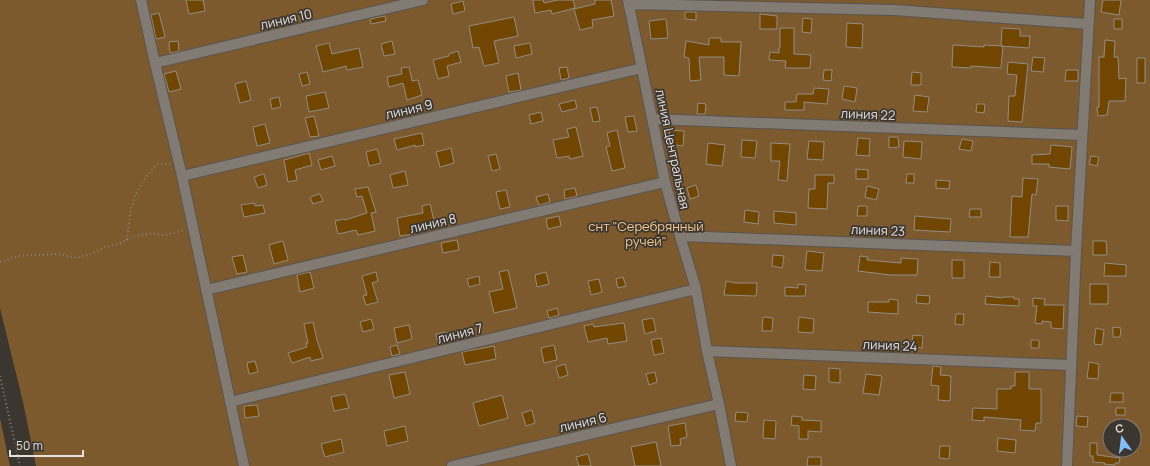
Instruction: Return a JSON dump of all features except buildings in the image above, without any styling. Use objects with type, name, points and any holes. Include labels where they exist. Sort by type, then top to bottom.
[{"type":"street","points":[[142,0],[182,176],[244,466]]},
{"type":"street","name":"линия 10","points":[[155,62],[423,0]]},
{"type":"street","points":[[1066,466],[1090,0]]},
{"type":"street","points":[[628,2],[894,10],[1088,24]]},
{"type":"street","name":"линия Центральная","points":[[628,2],[666,182],[696,289],[707,351],[731,466]]},
{"type":"street","name":"линия 9","points":[[182,176],[642,68]]},
{"type":"street","name":"линия 22","points":[[653,119],[1082,135]]},
{"type":"street","name":"линия 8","points":[[206,290],[666,182]]},
{"type":"street","name":"линия 23","points":[[680,236],[1076,251]]},
{"type":"street","name":"линия 7","points":[[230,402],[696,289]]},
{"type":"street","name":"линия 24","points":[[707,351],[1071,365]]},
{"type":"street","name":"линия 6","points":[[452,466],[719,404]]},
{"type":"path","points":[[127,240],[130,212],[135,194],[144,179],[156,164],[179,164]]},
{"type":"path","points":[[0,262],[20,256],[57,254],[77,258],[92,254],[134,236],[152,234],[166,235],[193,228]]},
{"type":"path","points":[[0,376],[20,466]]},
{"type":"green space","name":"снт \"Серебрянный ручей\"","points":[[0,0],[1150,0],[1150,466],[36,466],[23,402],[0,308]]},
{"type":"green space","points":[[0,418],[10,466],[0,466]]}]
